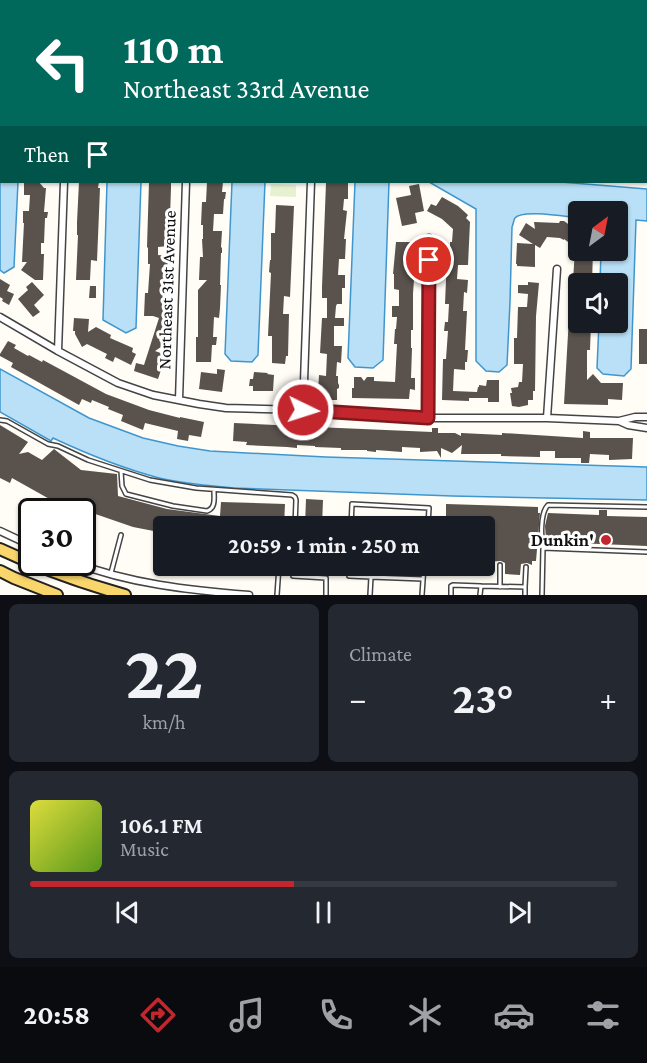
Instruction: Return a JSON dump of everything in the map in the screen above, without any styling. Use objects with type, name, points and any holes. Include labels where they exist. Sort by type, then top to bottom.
[{"type":"main road","points":[[0,549],[57,573],[125,595]]},
{"type":"main road","points":[[0,571],[57,595]]},
{"type":"street","points":[[58,351],[64,183]]},
{"type":"street","name":"Northeast 31st Avenue","points":[[178,400],[186,183]]},
{"type":"street","points":[[303,410],[311,183]]},
{"type":"street","points":[[428,418],[429,238]]},
{"type":"street","points":[[547,418],[556,269]]},
{"type":"street","points":[[0,317],[118,382],[153,395],[199,405],[428,418],[547,418],[619,421],[647,417]]},
{"type":"street","points":[[619,421],[647,428]]},
{"type":"street","points":[[0,531],[18,539]]},
{"type":"street","points":[[96,569],[144,583],[249,595]]},
{"type":"lane","points":[[0,420],[7,421],[48,444],[58,446],[88,460],[176,486],[292,495],[296,500],[295,516]]},
{"type":"lane","points":[[121,471],[122,486],[126,494],[173,506],[211,510],[214,490]]},
{"type":"lane","points":[[351,516],[352,504],[429,508],[429,516]]},
{"type":"lane","points":[[542,595],[543,511],[548,505],[647,507]]},
{"type":"lane","points":[[111,574],[121,536]]},
{"type":"lane","points":[[543,548],[647,552]]},
{"type":"lane","points":[[500,565],[500,587]]},
{"type":"lane","points":[[525,595],[526,567]]},
{"type":"lane","points":[[277,595],[278,576]]},
{"type":"lane","points":[[293,576],[326,578],[326,595]]},
{"type":"lane","points":[[348,576],[423,579]]},
{"type":"lane","points":[[422,595],[423,576]]},
{"type":"lane","points":[[370,595],[371,577]]},
{"type":"lane","points":[[451,595],[453,585],[525,587]]},
{"type":"lane","points":[[480,586],[480,595]]},
{"type":"green space","points":[[271,184],[296,185],[296,197],[270,196]]},
{"type":"water","points":[[0,183],[18,183],[14,267],[4,273],[0,270]]},
{"type":"water","points":[[107,183],[141,183],[136,328],[126,333],[103,320]]},
{"type":"water","points":[[232,183],[265,183],[258,355],[252,362],[231,361],[225,354]]},
{"type":"water","points":[[355,183],[389,183],[383,360],[373,368],[355,367],[348,358]]},
{"type":"water","points":[[431,183],[573,183],[647,189],[647,221],[636,220],[631,369],[624,376],[603,374],[597,368],[599,333],[628,333],[628,273],[600,273],[601,261],[628,261],[628,201],[568,201],[568,217],[526,214],[515,218],[512,227],[507,365],[499,372],[486,371],[476,361],[476,209]]},
{"type":"water","points":[[0,369],[89,418],[143,438],[178,446],[210,451],[326,457],[647,467],[647,500],[233,488],[168,480],[118,465],[53,438],[51,441],[0,412]]},
{"type":"building","points":[[24,183],[40,183],[46,188],[44,212],[48,212],[45,218],[44,243],[41,243],[41,254],[44,254],[43,280],[35,280],[21,270],[27,262],[22,262],[23,211],[29,211],[30,195],[24,195]]},
{"type":"building","points":[[79,183],[99,183],[97,261],[91,260],[90,280],[76,280]]},
{"type":"building","points":[[149,183],[171,183],[169,246],[158,247],[158,255],[168,256],[165,298],[168,301],[166,302],[166,322],[162,336],[166,340],[164,345],[155,351],[166,355],[158,379],[134,371],[136,363],[144,365],[159,318],[144,316],[150,264],[148,264]]},
{"type":"building","points":[[207,183],[223,183],[222,192],[226,192],[223,214],[214,214],[213,231],[222,231],[220,308],[219,318],[214,317],[213,337],[217,337],[216,345],[212,345],[211,362],[196,362],[198,290],[207,280],[199,280],[200,257],[203,257],[202,202],[206,202]]},
{"type":"building","points":[[326,183],[348,183],[348,199],[344,199],[343,210],[347,211],[344,239],[346,239],[345,259],[339,259],[338,275],[345,275],[345,288],[342,288],[342,304],[336,306],[335,318],[344,318],[344,326],[334,326],[334,346],[342,346],[341,363],[337,362],[336,376],[338,376],[339,388],[337,389],[337,400],[322,400],[318,392],[319,375],[326,376],[327,354],[320,353],[322,318],[327,318],[327,298],[322,298]]},
{"type":"building","points":[[419,184],[424,211],[415,213],[417,223],[402,226],[396,198],[411,195],[409,186]]},
{"type":"building","points":[[442,197],[458,206],[468,215],[466,218],[470,222],[468,265],[458,265],[457,279],[468,280],[467,293],[464,292],[463,311],[467,311],[465,350],[468,350],[467,362],[465,362],[465,370],[454,369],[453,391],[477,392],[479,385],[486,386],[487,380],[499,380],[499,402],[488,402],[488,398],[469,398],[469,401],[442,400],[443,359],[446,359],[448,331],[444,331],[445,322],[448,322],[449,304],[445,304],[447,255],[450,256],[453,229],[442,219],[427,211],[431,204],[436,206]]},
{"type":"building","points":[[276,205],[294,206],[290,297],[284,296],[283,314],[289,314],[288,356],[286,356],[285,364],[272,363],[272,336],[268,336],[271,233],[275,233]]},
{"type":"building","points":[[564,221],[568,224],[568,242],[560,238],[547,237],[540,248],[535,245],[535,267],[517,266],[517,243],[533,244],[519,235],[526,223],[535,229],[534,222],[559,223]]},
{"type":"building","points":[[396,242],[411,242],[413,251],[416,251],[413,330],[411,330],[411,378],[415,378],[415,390],[410,389],[409,399],[352,398],[354,377],[361,377],[364,381],[367,377],[374,377],[374,381],[395,382],[397,344],[394,344],[397,317],[392,317],[392,306],[399,306],[399,290],[394,289],[393,274]]},
{"type":"building","points":[[574,261],[593,261],[592,273],[573,273]]},
{"type":"building","points":[[0,279],[10,285],[7,291],[14,294],[9,305],[0,297]]},
{"type":"building","points":[[32,282],[44,295],[34,305],[40,312],[33,317],[18,299],[28,290],[26,287]]},
{"type":"building","points":[[528,282],[539,283],[535,391],[533,391],[533,400],[528,400],[528,405],[519,407],[512,406],[510,393],[512,393],[511,388],[518,387],[519,382],[522,382],[523,364],[514,364],[514,338],[517,338],[518,307],[527,307],[528,294],[518,293],[518,285],[528,285]]},
{"type":"building","points":[[90,286],[96,286],[96,298],[89,298]]},
{"type":"building","points":[[74,318],[89,319],[88,332],[96,327],[111,335],[110,338],[133,348],[132,352],[136,354],[131,365],[115,357],[113,362],[105,358],[107,354],[87,344],[82,347],[73,331]]},
{"type":"building","points":[[639,329],[647,329],[647,364],[639,364]]},
{"type":"building","points":[[568,333],[591,333],[590,350],[587,350],[587,380],[593,374],[601,383],[623,383],[622,400],[608,399],[608,405],[564,404]]},
{"type":"building","points":[[8,341],[16,345],[14,348],[28,356],[42,362],[43,360],[106,394],[149,410],[204,422],[201,437],[189,435],[188,441],[177,439],[178,431],[145,423],[143,430],[121,421],[123,415],[92,400],[91,403],[82,399],[79,405],[11,367],[13,363],[0,356]]},
{"type":"building","points":[[217,369],[225,370],[222,392],[199,389],[201,372],[217,374]]},
{"type":"building","points":[[254,372],[274,375],[273,391],[253,391],[253,386],[249,386]]},
{"type":"building","points":[[234,423],[297,426],[297,429],[316,430],[316,427],[432,432],[432,428],[438,428],[438,433],[455,433],[461,436],[461,433],[502,435],[502,433],[583,438],[583,431],[590,432],[590,438],[633,438],[632,459],[609,460],[609,455],[590,454],[589,463],[581,463],[581,458],[555,458],[555,451],[540,451],[540,457],[461,454],[462,445],[452,453],[441,448],[441,458],[437,451],[420,452],[420,448],[402,447],[402,452],[376,450],[376,452],[297,445],[297,448],[246,445],[247,442],[233,441]]},
{"type":"building","points":[[0,425],[28,442],[19,454],[28,452],[42,460],[54,449],[81,470],[117,474],[118,496],[167,509],[220,516],[153,516],[153,531],[133,527],[96,514],[96,498],[48,498],[12,478],[10,483],[0,478]]},
{"type":"building","points":[[306,499],[323,500],[322,516],[305,516]]},
{"type":"building","points":[[221,502],[285,504],[284,516],[220,516]]},
{"type":"building","points":[[446,504],[538,507],[538,513],[540,513],[536,561],[532,561],[532,565],[521,564],[520,575],[505,574],[505,563],[495,561],[495,516],[446,516]]},
{"type":"building","points":[[599,510],[607,510],[607,516],[647,517],[647,546],[546,540],[545,526],[548,513],[599,515]]},
{"type":"place","name":"Dunkin'","points":[[606,540]]},
{"type":"route","points":[[303,410],[428,418],[429,260]]}]
